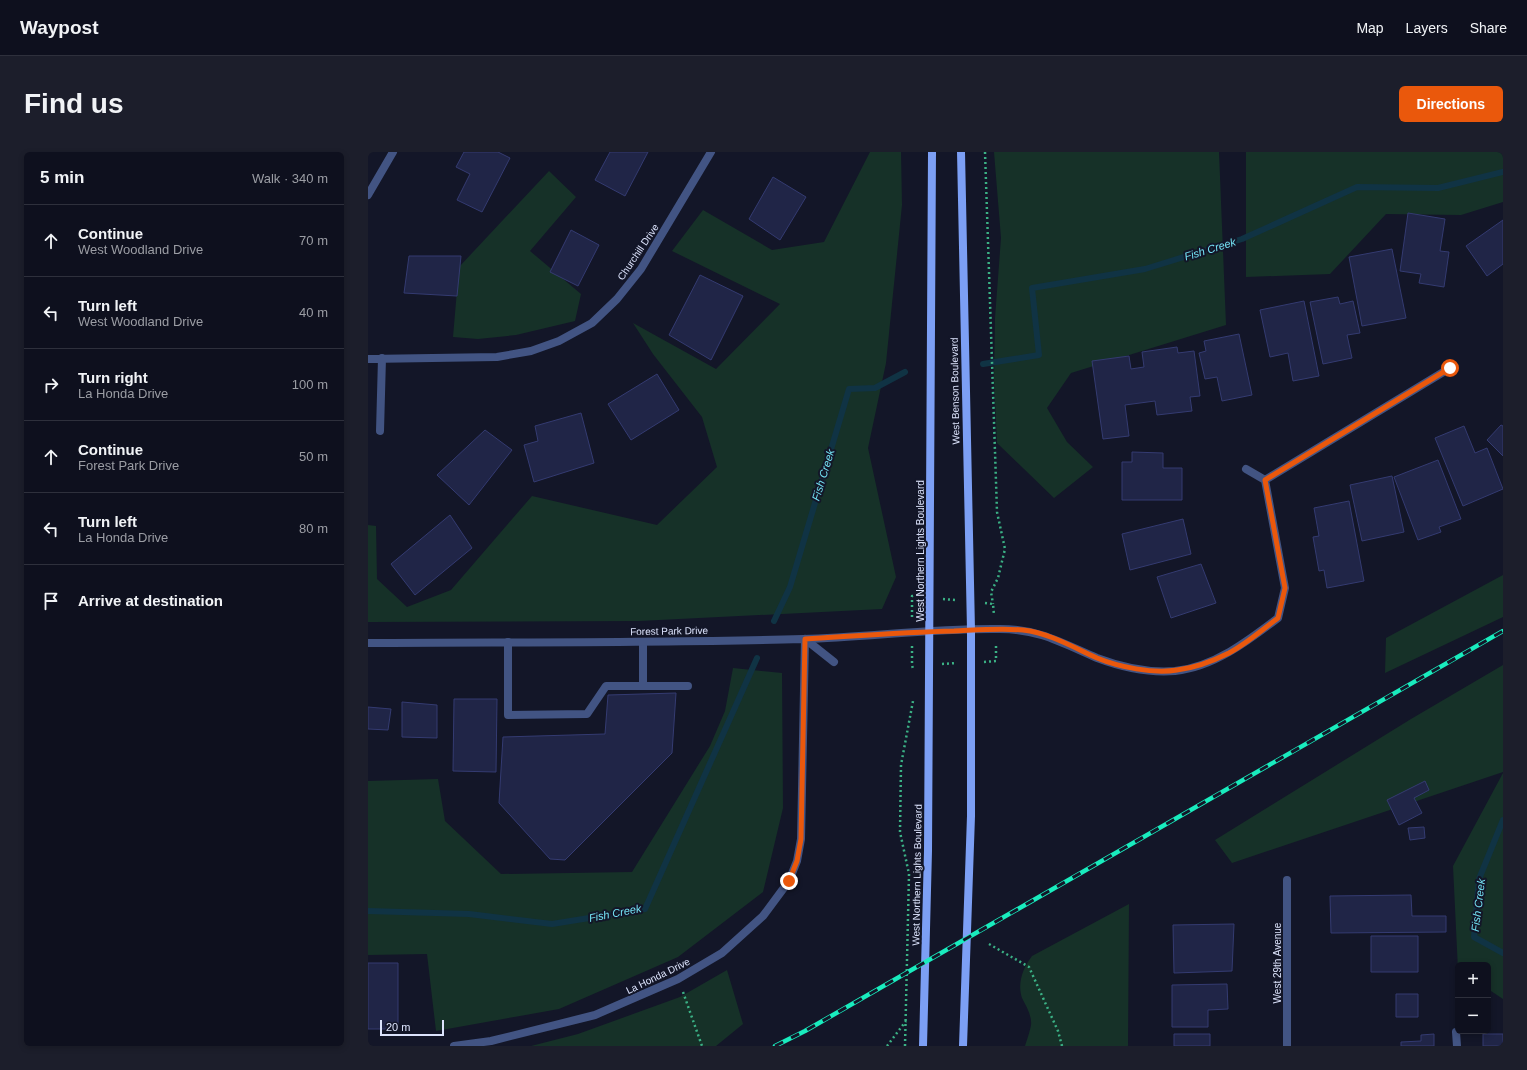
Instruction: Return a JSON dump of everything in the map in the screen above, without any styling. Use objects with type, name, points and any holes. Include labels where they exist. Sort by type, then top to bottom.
[{"type":"main road","name":"West Northern Lights Boulevard","points":[[922,1046],[928,851],[932,152]]},
{"type":"main road","name":"West Benson Boulevard","points":[[961,152],[970,630]]},
{"type":"main road","points":[[963,1046],[971,816],[970,630]]},
{"type":"street","points":[[368,195],[393,152]]},
{"type":"street","name":"Churchill Drive","points":[[368,358],[497,357],[531,351],[559,341],[592,323],[617,299],[641,269],[711,152]]},
{"type":"street","points":[[380,431],[382,358]]},
{"type":"street","points":[[1265,480],[1450,368]]},
{"type":"street","points":[[1246,470],[1265,480]]},
{"type":"street","points":[[970,630],[1001,629],[1026,631],[1051,637],[1098,658],[1120,665],[1149,670],[1176,670],[1203,664],[1228,653],[1248,641],[1278,618],[1285,588],[1265,480]]},
{"type":"street","name":"Forest Park Drive","points":[[368,643],[643,642],[805,639],[929,631],[970,630]]},
{"type":"street","points":[[805,639],[834,662]]},
{"type":"street","name":"La Honda Drive","points":[[454,1046],[491,1041],[596,1015],[678,979],[722,953],[764,916],[789,881],[797,861],[801,839],[805,639]]},
{"type":"street","points":[[508,642],[508,715],[587,714],[606,686],[688,686]]},
{"type":"street","points":[[643,642],[643,686]]},
{"type":"street","name":"West 29th Avenue","points":[[1287,880],[1287,1046]]},
{"type":"street","points":[[1456,1034],[1457,1046]]},
{"type":"path","points":[[985,152],[997,512],[1005,549],[998,578],[991,592],[993,604]]},
{"type":"path","points":[[912,664],[915,672]]},
{"type":"path","points":[[906,1046],[909,874],[900,832],[901,773],[914,694]]},
{"type":"path","points":[[989,944],[1030,967],[1058,1031],[1062,1046]]},
{"type":"path","points":[[678,979],[702,1046]]},
{"type":"path","points":[[887,1046],[906,1021]]},
{"type":"green space","points":[[870,152],[901,152],[902,205],[886,363],[868,448],[896,577],[882,609],[639,621],[368,622],[368,525],[376,526],[377,579],[407,607],[451,590],[532,496],[657,525],[717,467],[702,417],[653,354],[633,323],[716,369],[780,304],[672,251],[703,210],[772,250],[824,242]]},
{"type":"green space","points":[[994,152],[1219,152],[1226,325],[1071,373],[1047,408],[1067,442],[1093,467],[1054,498],[997,443],[994,379],[995,318],[1001,238]]},
{"type":"green space","points":[[1246,152],[1503,152],[1503,202],[1461,215],[1386,214],[1330,274],[1246,277]]},
{"type":"green space","points":[[549,171],[576,197],[530,251],[581,294],[575,321],[516,335],[478,339],[453,337],[459,267]]},
{"type":"green space","points":[[1503,575],[1503,617],[1385,673],[1386,638]]},
{"type":"green space","points":[[1503,665],[1503,772],[1232,863],[1215,840],[1411,719]]},
{"type":"green space","points":[[733,668],[782,673],[783,808],[763,892],[678,957],[559,1009],[436,1031],[427,954],[368,955],[368,781],[438,779],[445,821],[501,874],[632,872],[710,746],[725,711]]},
{"type":"green space","points":[[1503,773],[1503,999],[1491,991],[1491,962],[1458,962],[1453,866]]},
{"type":"green space","points":[[1129,904],[1128,1046],[1025,1046],[1030,1030],[1031,1018],[1022,998],[1020,987],[1022,976],[1032,956]]},
{"type":"green space","points":[[727,970],[743,1024],[716,1046],[531,1046],[578,1034],[680,997]]},
{"type":"building","points":[[464,152],[498,152],[510,158],[482,212],[457,200],[470,174],[456,167]]},
{"type":"building","points":[[610,152],[648,152],[625,196],[595,180]]},
{"type":"building","points":[[773,177],[806,197],[780,240],[749,219]]},
{"type":"building","points":[[1408,213],[1445,219],[1440,251],[1449,252],[1444,287],[1419,283],[1421,274],[1400,271]]},
{"type":"building","points":[[1503,220],[1503,264],[1487,276],[1466,246]]},
{"type":"building","points":[[571,230],[599,245],[578,286],[550,272]]},
{"type":"building","points":[[1392,249],[1406,318],[1362,326],[1349,257]]},
{"type":"building","points":[[409,256],[461,256],[457,296],[404,293]]},
{"type":"building","points":[[700,275],[743,296],[711,360],[669,335]]},
{"type":"building","points":[[1338,297],[1340,304],[1353,301],[1360,333],[1347,335],[1352,358],[1323,364],[1310,302]]},
{"type":"building","points":[[1304,301],[1319,376],[1293,381],[1288,353],[1270,357],[1260,310]]},
{"type":"building","points":[[1239,334],[1252,395],[1222,401],[1217,377],[1205,379],[1199,353],[1206,351],[1204,341]]},
{"type":"building","points":[[1177,347],[1178,353],[1194,351],[1200,396],[1190,397],[1192,411],[1157,415],[1155,401],[1125,405],[1129,436],[1103,439],[1092,361],[1129,356],[1131,369],[1144,367],[1142,352]]},
{"type":"building","points":[[657,374],[679,410],[631,440],[608,404]]},
{"type":"building","points":[[581,413],[594,463],[534,482],[524,445],[538,441],[535,426]]},
{"type":"building","points":[[1501,425],[1503,426],[1503,456],[1487,440]]},
{"type":"building","points":[[1464,426],[1475,453],[1487,448],[1503,489],[1463,506],[1435,438]]},
{"type":"building","points":[[485,430],[512,450],[469,505],[437,475]]},
{"type":"building","points":[[1132,452],[1163,453],[1163,468],[1182,468],[1182,500],[1122,500],[1122,462],[1132,462]]},
{"type":"building","points":[[1438,460],[1461,519],[1439,527],[1441,532],[1418,540],[1394,477]]},
{"type":"building","points":[[1392,476],[1404,532],[1362,541],[1350,485]]},
{"type":"building","points":[[1349,501],[1364,581],[1327,588],[1324,570],[1319,571],[1313,537],[1319,536],[1314,508]]},
{"type":"building","points":[[450,515],[472,548],[415,595],[391,564]]},
{"type":"building","points":[[1183,519],[1191,554],[1130,570],[1122,534]]},
{"type":"building","points":[[1201,564],[1216,603],[1171,618],[1157,577]]},
{"type":"building","points":[[676,693],[672,753],[565,860],[550,859],[499,803],[503,737],[605,734],[608,695]]},
{"type":"building","points":[[454,699],[497,699],[496,772],[453,771]]},
{"type":"building","points":[[402,702],[437,705],[437,738],[402,737]]},
{"type":"building","points":[[368,707],[391,709],[388,730],[368,729]]},
{"type":"building","points":[[1425,781],[1429,790],[1414,798],[1422,813],[1399,825],[1387,800]]},
{"type":"building","points":[[1424,827],[1425,838],[1410,840],[1408,828]]},
{"type":"building","points":[[1411,895],[1412,916],[1446,916],[1446,932],[1331,933],[1330,896]]},
{"type":"building","points":[[1234,924],[1232,971],[1174,973],[1173,925]]},
{"type":"building","points":[[1371,936],[1418,936],[1418,972],[1371,972]]},
{"type":"building","points":[[368,963],[398,963],[398,1029],[368,1029]]},
{"type":"building","points":[[1227,984],[1228,1009],[1208,1010],[1208,1027],[1172,1027],[1172,985]]},
{"type":"building","points":[[1396,994],[1418,994],[1418,1017],[1396,1017]]},
{"type":"building","points":[[1174,1034],[1210,1034],[1210,1046],[1174,1046]]},
{"type":"building","points":[[1434,1034],[1434,1046],[1401,1046],[1401,1042],[1421,1041],[1421,1035]]},
{"type":"building","points":[[1483,1034],[1503,1034],[1503,1046],[1483,1046]]},
{"type":"waterway","name":"Fish Creek","points":[[983,364],[1039,355],[1032,288],[1145,269],[1242,239],[1357,187],[1438,188],[1503,172]]},
{"type":"waterway","name":"Fish Creek","points":[[774,621],[790,587],[849,389],[875,388],[905,372]]},
{"type":"waterway","name":"Fish Creek","points":[[368,911],[469,914],[552,924],[645,909],[757,658]]},
{"type":"waterway","name":"Fish Creek","points":[[1503,820],[1479,879],[1474,937],[1503,953]]},
{"type":"railway","points":[[775,1046],[805,1031],[1503,631]]},
{"type":"route","points":[[789,881],[797,861],[801,839],[805,639],[929,631],[1001,629],[1026,631],[1051,637],[1098,658],[1120,665],[1149,670],[1176,670],[1203,664],[1228,653],[1248,641],[1278,618],[1285,588],[1265,480],[1450,368]]}]
